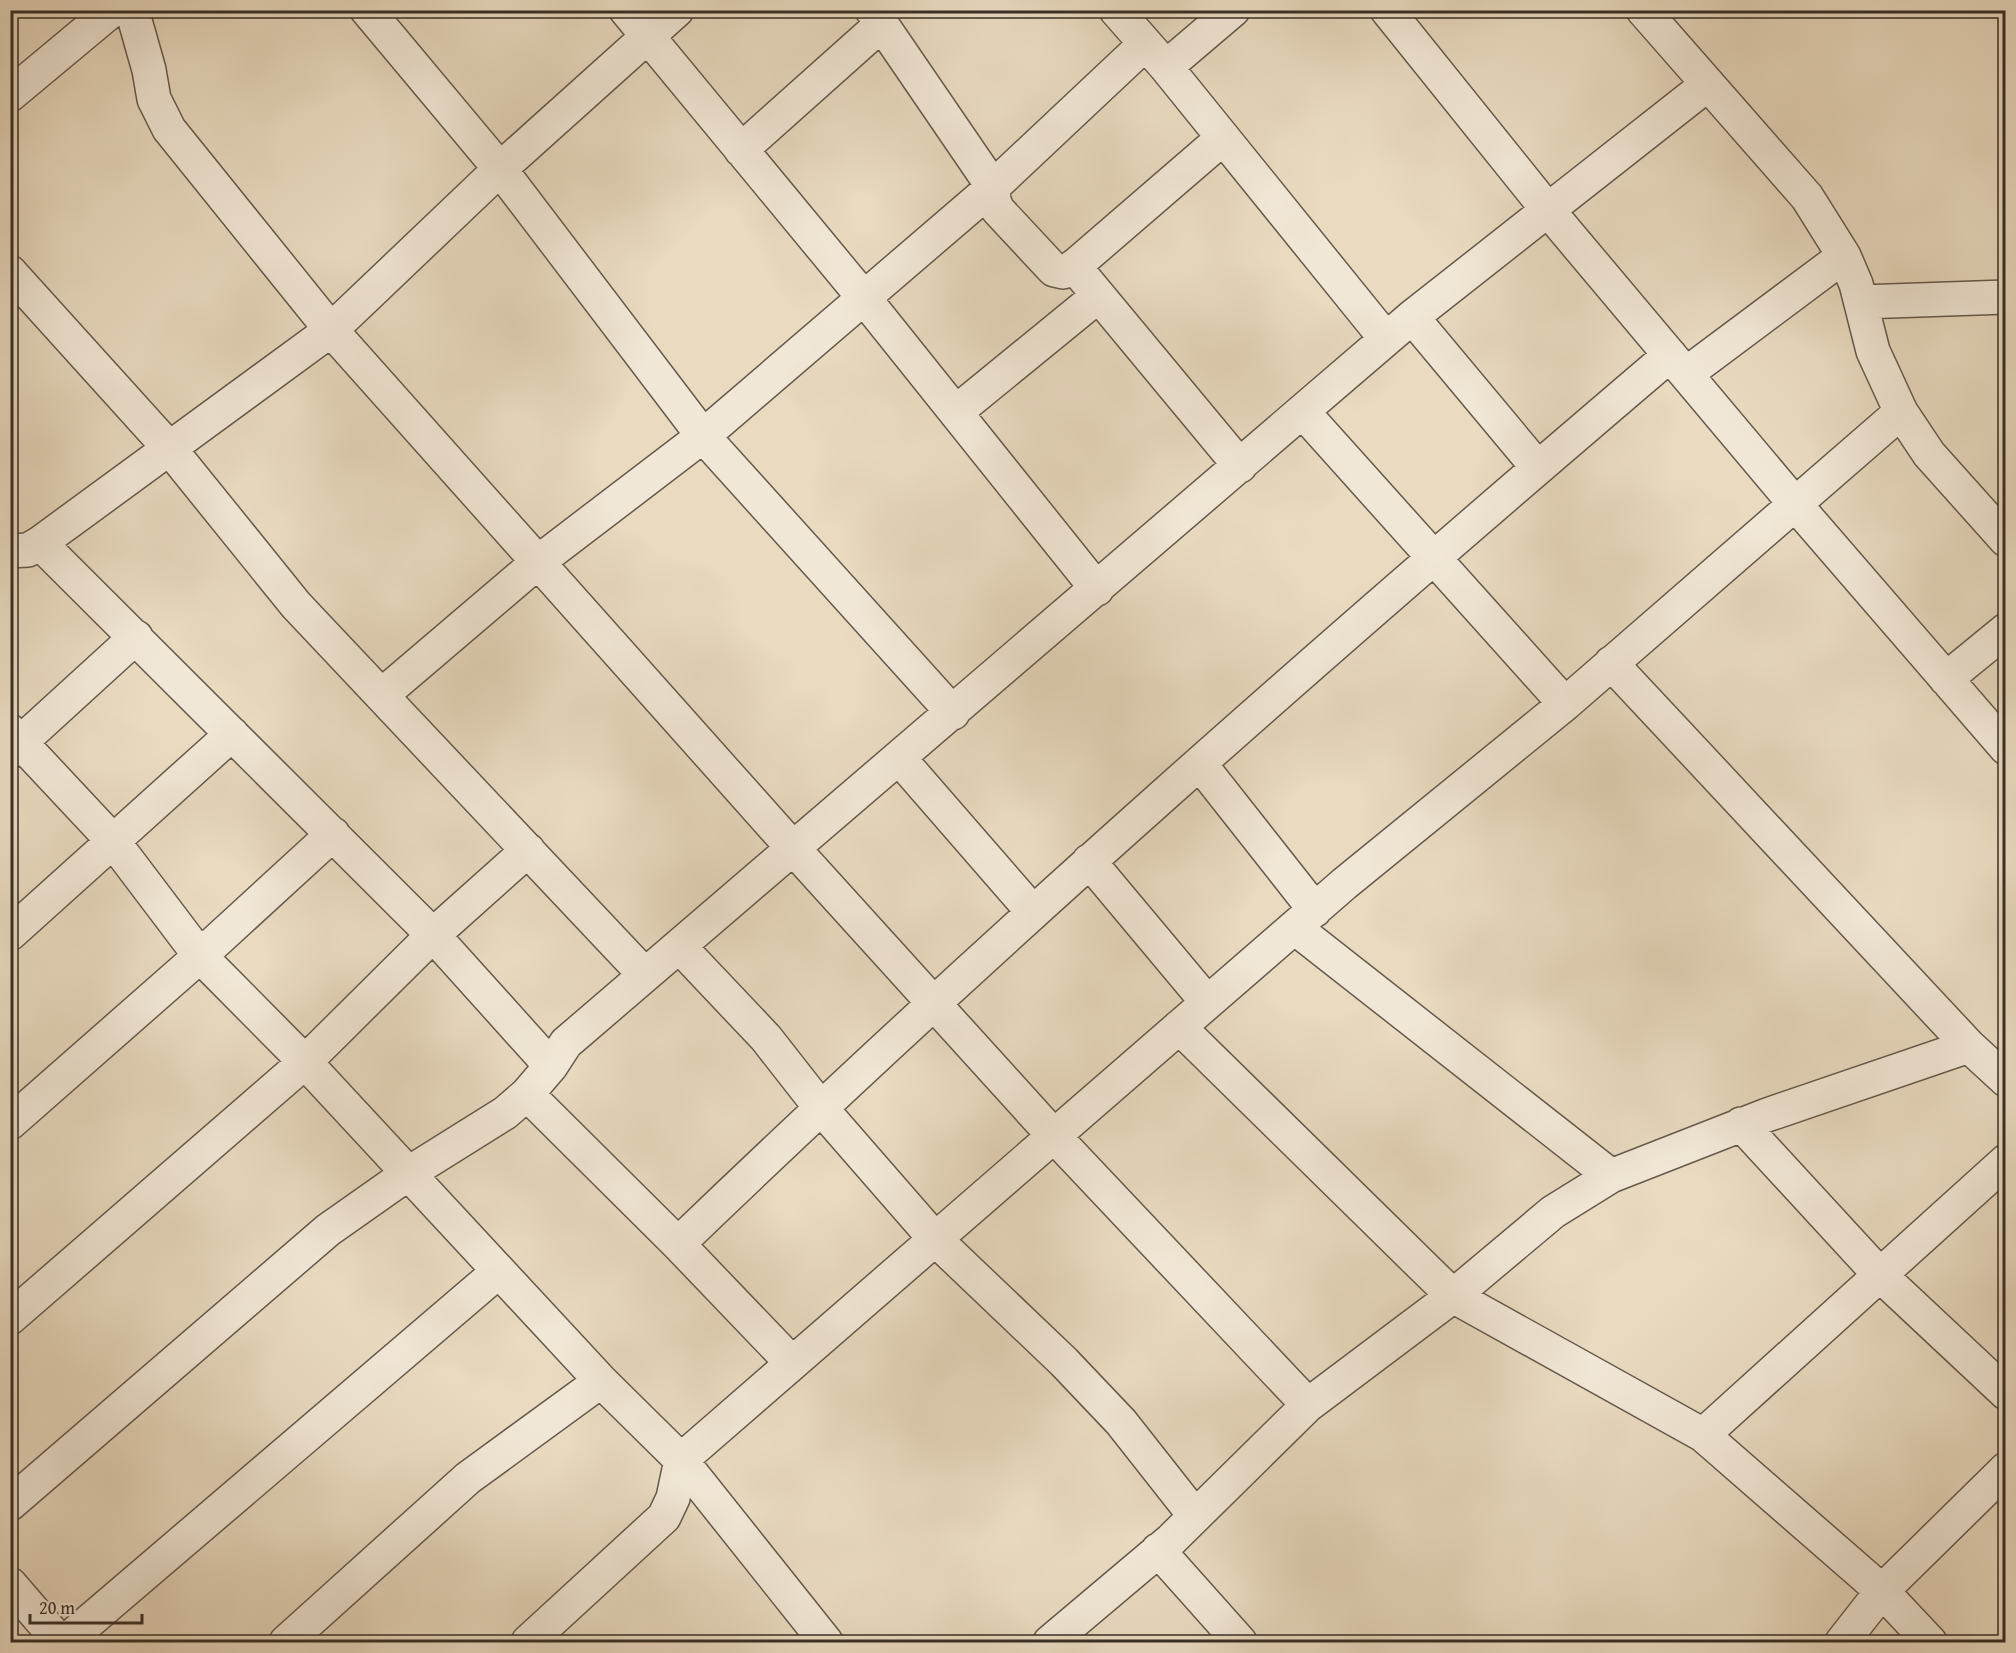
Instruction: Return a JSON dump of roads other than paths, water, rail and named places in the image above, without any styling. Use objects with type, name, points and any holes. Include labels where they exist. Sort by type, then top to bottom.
[{"type":"street","points":[[10,95],[112,10]]},
{"type":"street","points":[[132,10],[149,70],[154,99],[169,129],[331,330],[792,847],[1054,1136],[1308,1405]]},
{"type":"street","points":[[367,10],[500,169],[703,436],[953,713]]},
{"type":"street","points":[[626,10],[864,298],[1097,589]]},
{"type":"street","points":[[551,1066],[433,935],[136,638],[19,547],[170,449],[331,330],[500,169],[677,10]]},
{"type":"street","points":[[1116,10],[1386,339]]},
{"type":"street","points":[[382,695],[538,562],[703,436],[993,187],[1155,56],[1233,10]]},
{"type":"street","points":[[1387,10],[1547,209],[1795,504],[2006,748]]},
{"type":"street","points":[[1644,10],[1806,197],[1844,256],[1861,302],[1874,351],[1901,412],[1929,454],[2006,540]]},
{"type":"street","points":[[741,150],[877,17],[993,187],[994,201],[998,210],[1048,266],[1063,272],[1074,266],[1223,138]]},
{"type":"street","points":[[10,1504],[328,1230],[409,1173],[505,1113],[527,1094],[551,1066],[566,1043],[792,847],[953,713],[1412,317],[1708,84]]},
{"type":"street","points":[[678,1244],[820,1107],[1032,911],[1538,468],[1678,364],[1844,256]]},
{"type":"street","points":[[1074,266],[1240,466]]},
{"type":"street","points":[[10,272],[170,449],[296,604],[645,975]]},
{"type":"street","points":[[956,412],[1098,296]]},
{"type":"street","points":[[1861,302],[2006,297]]},
{"type":"street","points":[[1412,317],[1538,468]]},
{"type":"street","points":[[1303,412],[1565,704]]},
{"type":"street","points":[[528,1642],[664,1517],[673,1498],[681,1460],[1207,1002],[1565,704],[1901,412]]},
{"type":"street","points":[[1946,679],[2006,630]]},
{"type":"street","points":[[136,638],[14,742],[112,841],[200,956],[305,1062],[601,1382],[681,1460],[814,1635]]},
{"type":"street","points":[[1611,663],[1969,1046],[2006,1080]]},
{"type":"street","points":[[10,934],[232,734]]},
{"type":"street","points":[[899,758],[1032,911]]},
{"type":"street","points":[[1200,764],[1305,919],[1611,1176]]},
{"type":"street","points":[[10,1123],[200,956],[333,834]]},
{"type":"street","points":[[10,1318],[305,1062],[433,935],[528,849]]},
{"type":"street","points":[[1089,861],[1207,1002]]},
{"type":"street","points":[[679,946],[766,1038],[820,1107],[935,1239],[1064,1362],[1121,1422],[1195,1516]]},
{"type":"street","points":[[1179,1027],[1454,1296],[1703,1434],[1882,1591],[1930,1642]]},
{"type":"street","points":[[1050,1642],[1158,1550],[1308,1405],[1454,1296],[1530,1230],[1611,1176],[1649,1163],[1741,1124],[1969,1046]]},
{"type":"street","points":[[527,1094],[678,1244],[791,1362]]},
{"type":"street","points":[[1741,1124],[1880,1275],[2006,1394]]},
{"type":"street","points":[[1703,1434],[2006,1161]]},
{"type":"street","points":[[10,1584],[62,1642],[499,1271]]},
{"type":"street","points":[[286,1642],[468,1478],[601,1382]]},
{"type":"street","points":[[1842,1642],[1882,1591],[2006,1469]]},
{"type":"street","points":[[1158,1550],[1240,1642]]}]
